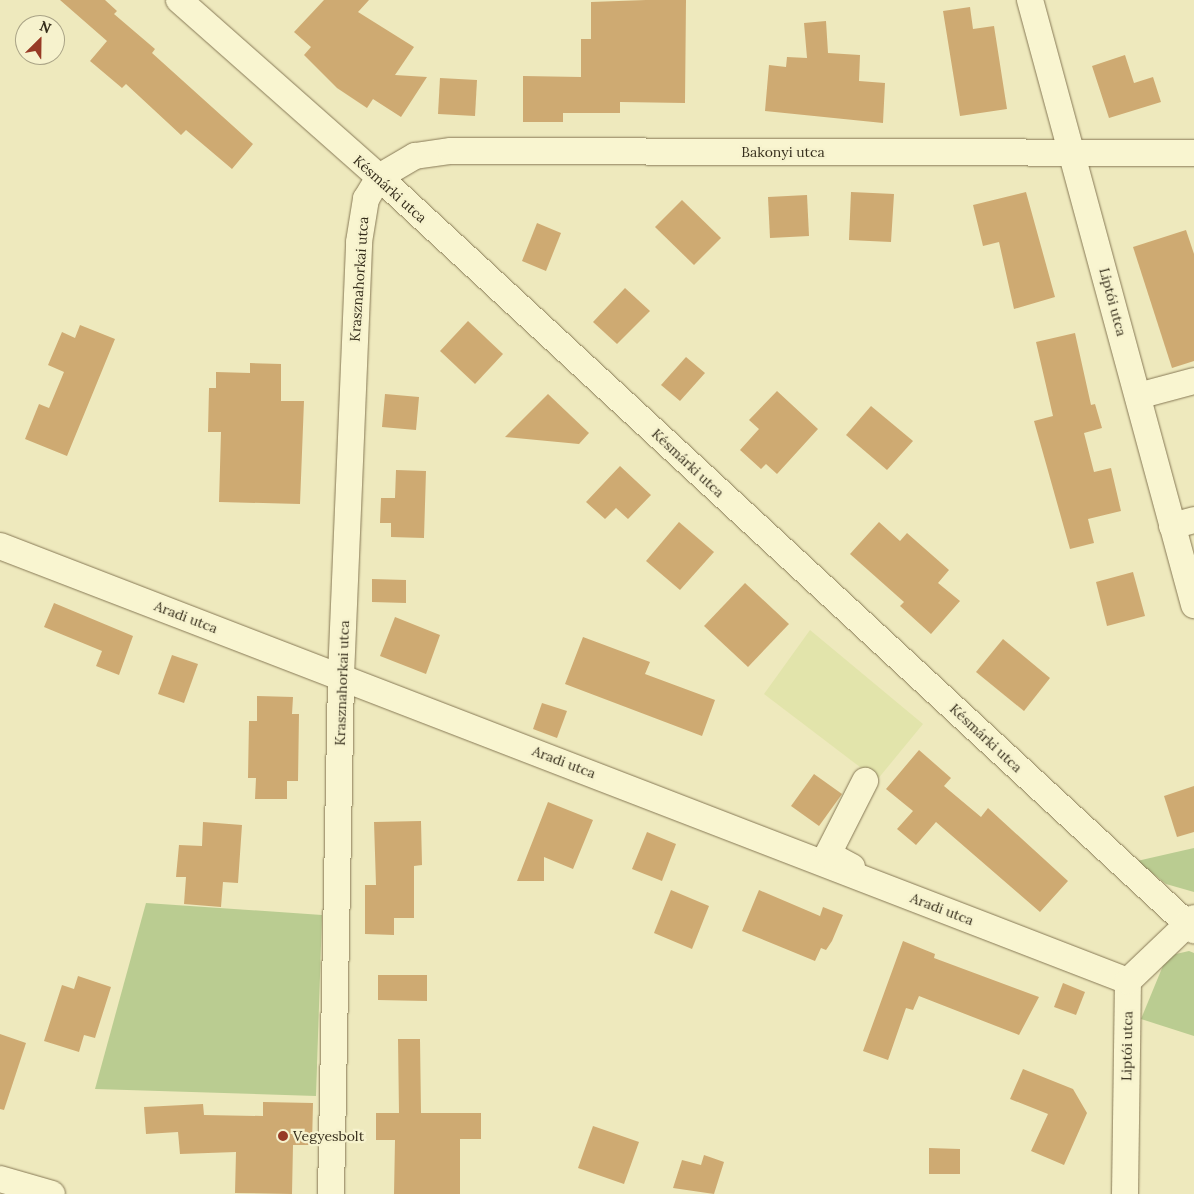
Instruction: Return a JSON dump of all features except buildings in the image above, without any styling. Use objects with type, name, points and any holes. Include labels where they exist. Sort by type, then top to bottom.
[{"type":"street","name":"Késmárki utca","points":[[179,0],[379,177],[1191,924]]},
{"type":"street","name":"Liptói utca","points":[[1030,0],[1138,396],[1183,523],[1194,606]]},
{"type":"street","name":"Bakonyi utca","points":[[379,177],[415,156],[451,151],[1194,153]]},
{"type":"street","name":"Krasznahorkai utca","points":[[331,1194],[341,676],[358,242],[366,199],[379,177]]},
{"type":"street","points":[[1138,396],[1194,381]]},
{"type":"street","name":"Aradi utca","points":[[0,546],[1128,981]]},
{"type":"street","points":[[865,781],[828,854],[890,888]]},
{"type":"street","points":[[1128,981],[1191,924]]},
{"type":"street","name":"Liptói utca","points":[[1125,1194],[1128,981]]},
{"type":"street","points":[[0,1179],[52,1194]]},
{"type":"green space","points":[[810,630],[923,724],[877,780],[764,694]]},
{"type":"green space","points":[[1194,848],[1194,892],[1166,884],[1137,861]]},
{"type":"green space","points":[[146,903],[322,915],[316,1096],[95,1089]]},
{"type":"green space","points":[[1189,951],[1194,953],[1194,1036],[1141,1019],[1167,956]]},
{"type":"place","name":"Vegyesbolt","points":[[283,1136]]}]
